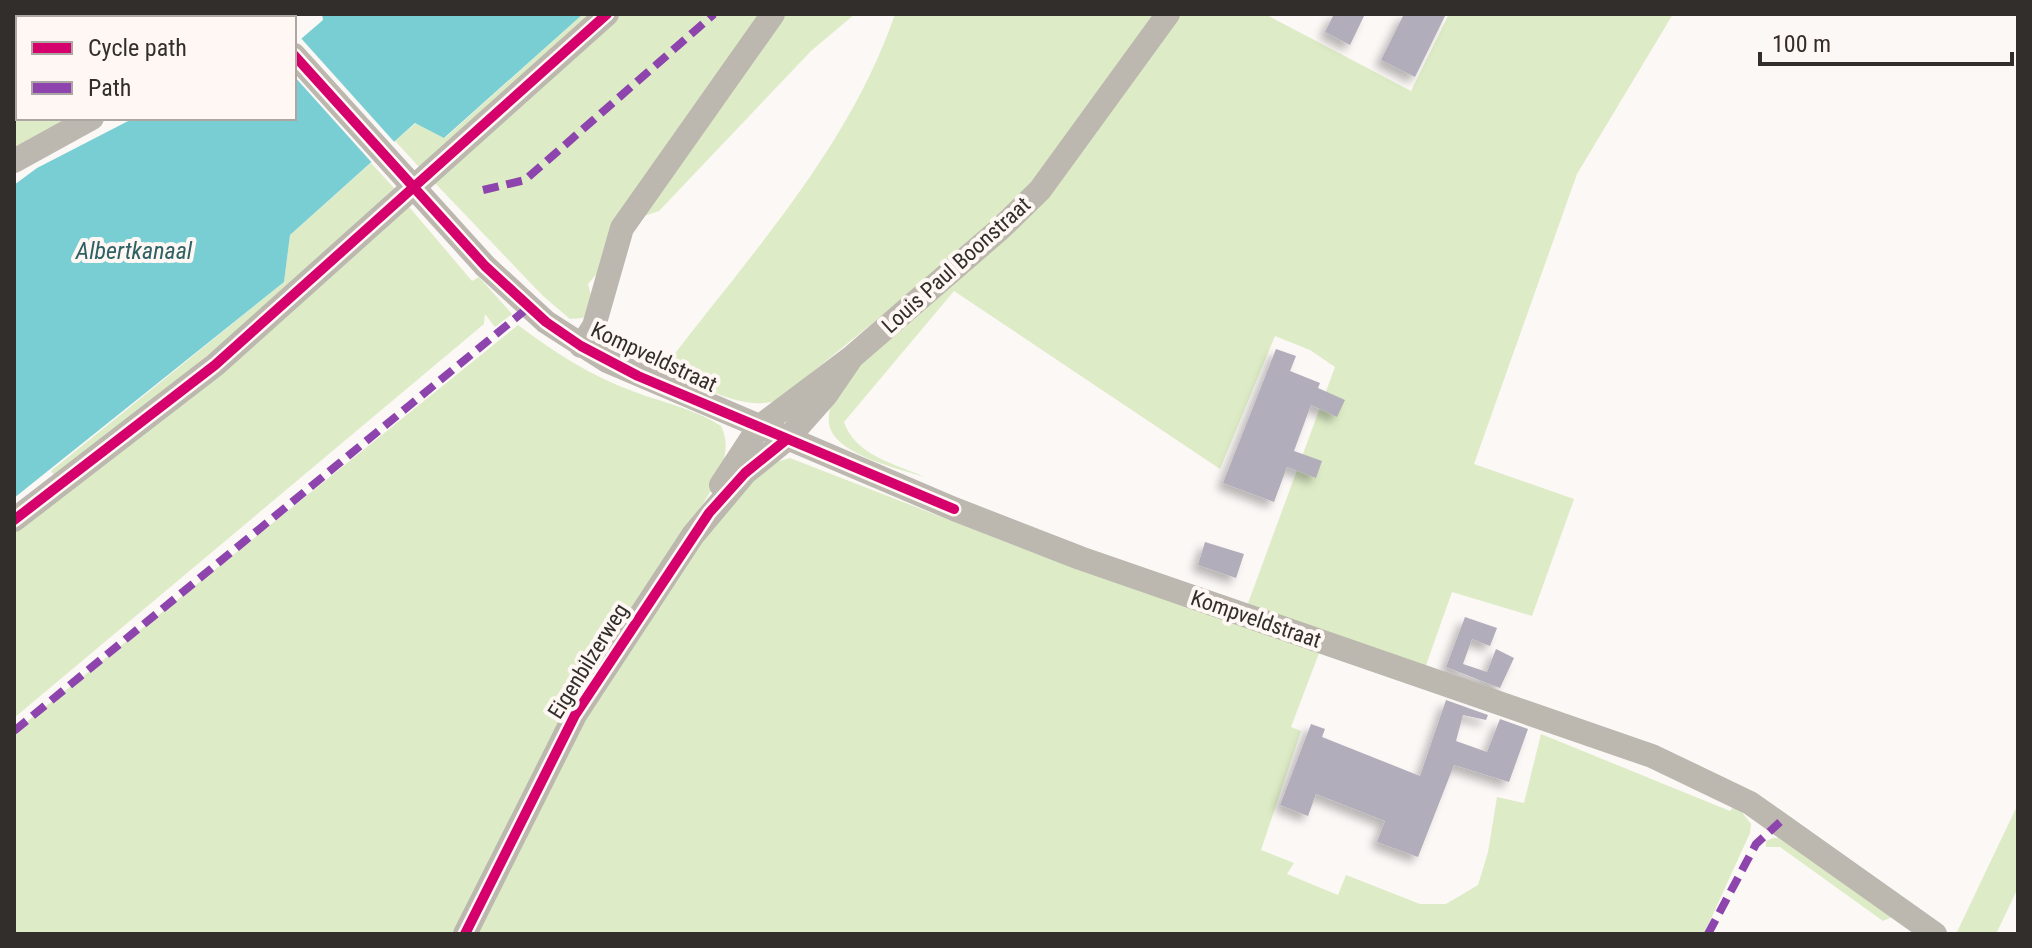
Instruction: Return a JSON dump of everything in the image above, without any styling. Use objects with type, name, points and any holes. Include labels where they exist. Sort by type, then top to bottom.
[{"type":"street","points":[[14,520],[215,365],[607,14]]},
{"type":"street","points":[[581,346],[594,326],[622,228],[773,14]]},
{"type":"street","name":"Louis Paul Boonstraat","points":[[759,427],[852,357],[1000,229],[1040,190],[1168,14]]},
{"type":"street","name":"Kompveldstraat","points":[[296,57],[485,266],[546,322],[581,346],[787,439],[1080,558],[1666,762],[1750,803],[1935,934]]},
{"type":"street","points":[[14,161],[88,120]]},
{"type":"street","name":"Louis Paul Boonstraat","points":[[787,439],[826,395],[852,357]]},
{"type":"street","name":"Eigenbilzerweg","points":[[709,513],[729,469],[759,427]]},
{"type":"street","name":"Eigenbilzerweg","points":[[465,934],[575,715],[709,513],[745,473],[787,439]]},
{"type":"green space","points":[[14,14],[244,16],[16,16],[16,120],[76,120],[14,154]]},
{"type":"green space","points":[[583,14],[598,14],[421,169],[395,141],[416,123],[445,138]]},
{"type":"green space","points":[[618,14],[855,14],[811,51],[659,211],[615,226],[606,263],[588,284],[593,304],[583,318],[570,319],[543,296],[433,181]]},
{"type":"green space","points":[[895,14],[1158,14],[1009,212],[778,400],[749,403],[734,400],[663,369],[762,243],[824,156],[875,63]]},
{"type":"green space","points":[[1175,14],[1265,14],[1411,91],[1449,14],[1673,14],[1577,174],[1474,464],[1574,499],[1532,616],[1452,592],[1425,668],[1247,606],[1335,367],[1310,350],[1275,336],[1220,469],[954,291],[844,422],[857,443],[877,457],[925,477],[854,452],[833,434],[829,412],[848,377],[999,223]]},
{"type":"green space","points":[[371,163],[395,189],[347,239],[58,480],[51,471],[284,282],[290,235]]},
{"type":"green space","points":[[405,202],[472,281],[479,277],[512,314],[495,327],[485,314],[484,324],[14,718],[14,529]]},
{"type":"green space","points":[[518,325],[603,379],[690,411],[721,426],[725,452],[710,492],[455,934],[14,934],[14,732]]},
{"type":"green space","points":[[790,458],[1037,554],[1321,648],[1291,727],[1301,731],[1261,850],[1294,863],[1287,874],[1338,895],[1346,875],[1420,904],[1446,904],[1478,885],[1488,852],[1497,797],[1524,803],[1541,734],[1730,811],[1736,804],[1751,824],[1750,833],[1704,934],[469,934],[581,716],[691,547],[762,466]]},
{"type":"green space","points":[[2018,804],[2018,888],[1996,934],[1956,934]]},
{"type":"green space","points":[[1784,838],[1892,917],[1883,921],[1780,847],[1766,847],[1766,841]]},
{"type":"water","name":"Albertkanaal","points":[[322,14],[583,14],[444,138],[415,123],[290,235],[284,282],[14,498],[14,185],[37,168],[130,120],[296,120],[296,43],[323,20]]},
{"type":"pier","points":[[299,36],[397,145],[374,165],[296,78],[296,38]]},
{"type":"building","points":[[1334,14],[1365,14],[1350,45],[1325,32]]},
{"type":"building","points":[[1404,14],[1446,14],[1415,77],[1381,60]]},
{"type":"building","points":[[1276,349],[1296,356],[1290,371],[1320,383],[1318,388],[1345,400],[1337,417],[1311,405],[1294,451],[1322,461],[1316,478],[1287,467],[1274,502],[1223,483]]},
{"type":"building","points":[[1205,542],[1244,554],[1236,578],[1198,565]]},
{"type":"building","points":[[1465,617],[1497,628],[1490,646],[1472,639],[1463,664],[1487,672],[1496,649],[1514,658],[1500,688],[1446,667]]},
{"type":"building","points":[[1446,700],[1488,715],[1486,720],[1463,715],[1456,741],[1487,752],[1500,719],[1528,729],[1509,782],[1454,765],[1418,857],[1377,842],[1385,821],[1316,794],[1308,816],[1280,805],[1311,724],[1325,729],[1322,737],[1420,776]]},
{"type":"marked path","points":[[483,190],[525,180],[714,14]]},
{"type":"marked path","points":[[14,731],[529,307]]},
{"type":"marked path","points":[[1708,934],[1756,844],[1780,822]]},
{"type":"cycle path","points":[[14,520],[215,365],[607,14]]},
{"type":"cycle path","points":[[296,57],[485,266],[546,322],[581,346],[638,376],[954,509]]},
{"type":"cycle path","points":[[465,934],[575,715],[709,513],[745,473],[787,439]]}]
